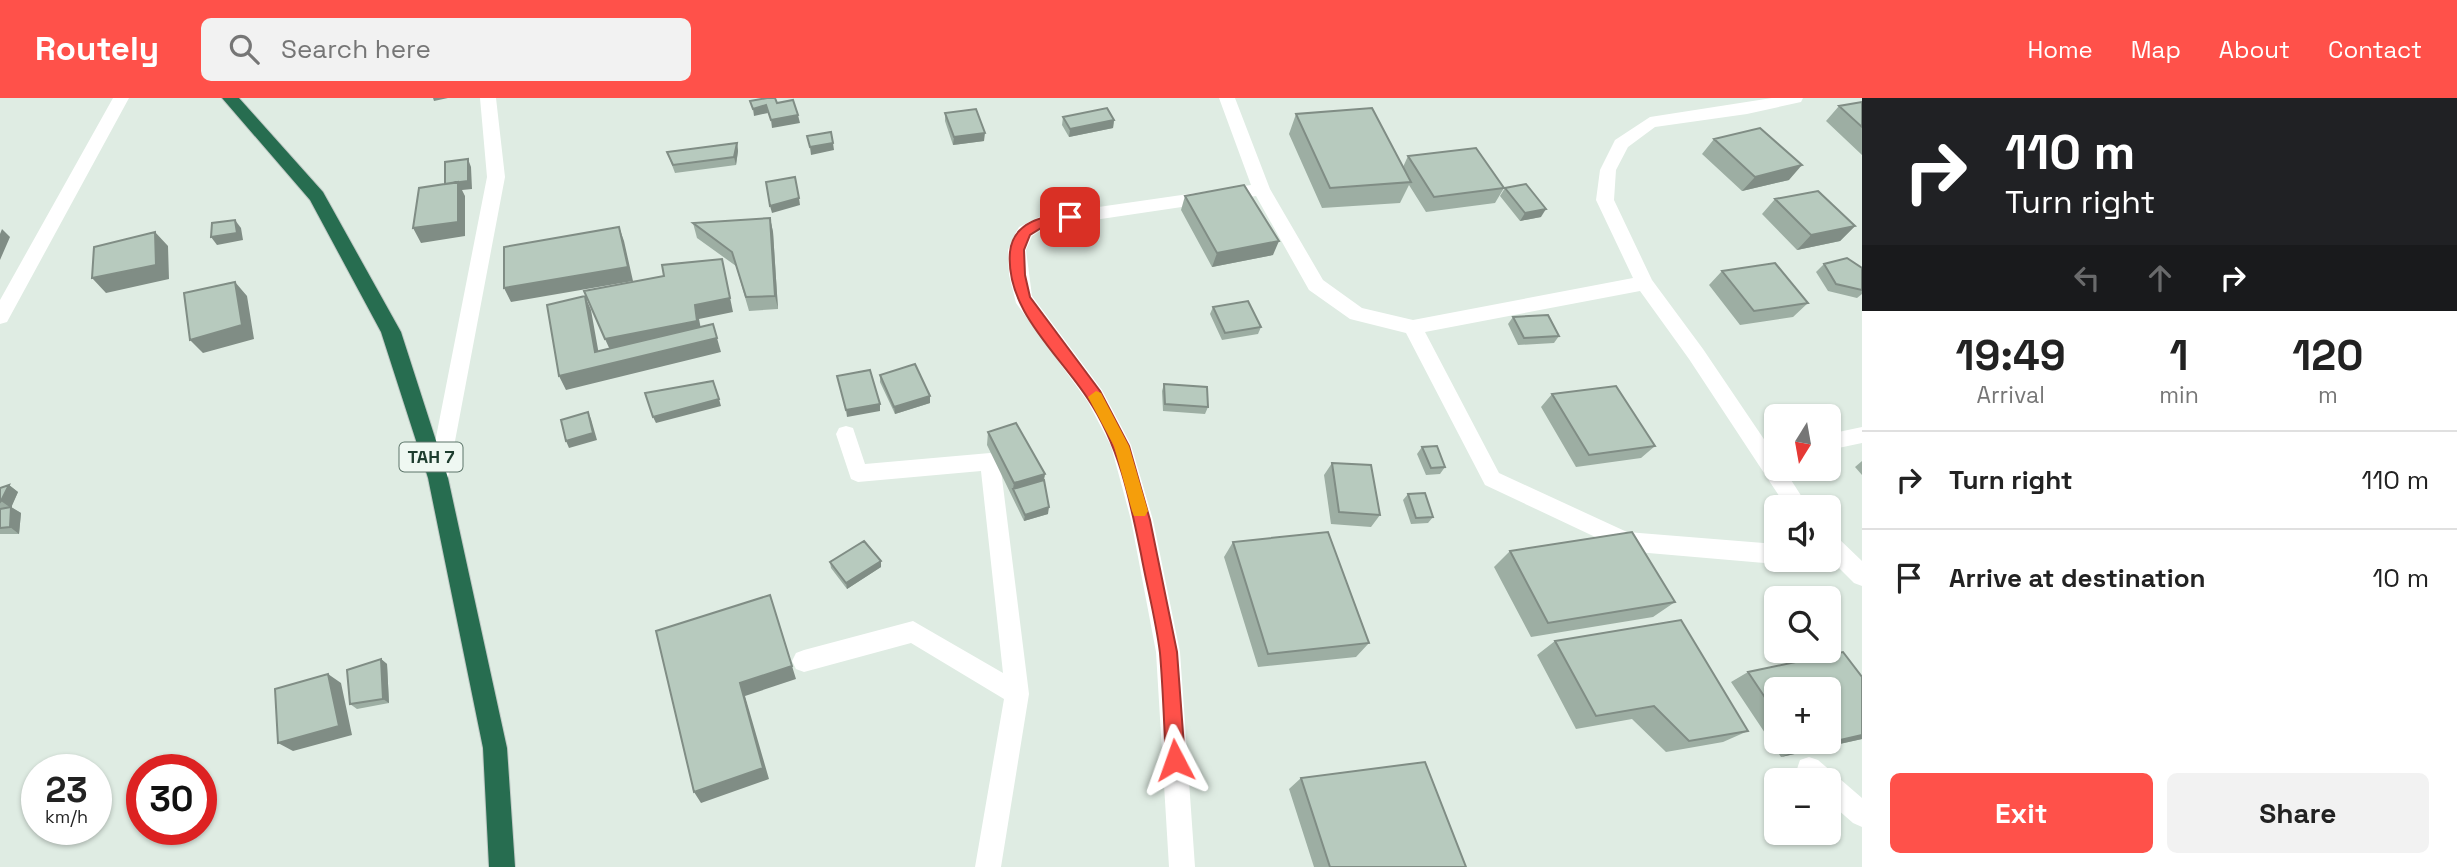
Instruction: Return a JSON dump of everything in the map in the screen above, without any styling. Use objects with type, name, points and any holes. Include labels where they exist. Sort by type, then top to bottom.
[{"type":"highway","name":"TAH 7","points":[[230,98],[317,196],[391,331],[438,478],[495,748],[502,867]]},
{"type":"street","points":[[0,317],[121,98]]},
{"type":"street","points":[[438,478],[496,177],[488,98]]},
{"type":"street","points":[[1227,98],[1261,190],[1316,285],[1357,314],[1413,327],[1644,283]]},
{"type":"street","points":[[1764,447],[1644,283],[1605,200],[1608,170],[1621,144],[1650,122],[1747,109],[1794,98]]},
{"type":"street","points":[[1182,867],[1168,652],[1142,520],[1116,436],[1095,396],[1023,298],[1018,275],[1017,250],[1025,232],[1043,221],[1261,190]]},
{"type":"street","points":[[1413,327],[1492,479],[1625,541],[1764,553]]},
{"type":"street","points":[[846,434],[858,473],[990,462],[1017,694],[988,867]]},
{"type":"street","points":[[1841,439],[1862,435]]},
{"type":"street","points":[[1841,556],[1862,576]]},
{"type":"street","points":[[804,661],[913,632],[1017,694]]},
{"type":"street","points":[[1841,796],[1862,814]]},
{"type":"building","points":[[775,98],[777,103],[793,100],[798,115],[771,120],[766,105],[753,109],[750,101]]},
{"type":"building","points":[[1862,102],[1862,127],[1839,106]]},
{"type":"building","points":[[1107,108],[1114,120],[1070,129],[1063,117]]},
{"type":"building","points":[[1372,108],[1411,182],[1330,188],[1296,114]]},
{"type":"building","points":[[976,109],[985,133],[954,137],[945,113]]},
{"type":"building","points":[[1760,128],[1802,165],[1755,177],[1714,139]]},
{"type":"building","points":[[831,132],[833,143],[810,147],[807,136]]},
{"type":"building","points":[[737,143],[734,157],[673,165],[667,152]]},
{"type":"building","points":[[1476,148],[1504,188],[1434,197],[1408,156]]},
{"type":"building","points":[[468,159],[468,181],[445,184],[445,162]]},
{"type":"building","points":[[795,177],[799,198],[770,206],[766,182]]},
{"type":"building","points":[[458,182],[458,222],[413,228],[419,188]]},
{"type":"building","points":[[1526,184],[1546,209],[1525,213],[1505,188]]},
{"type":"building","points":[[1244,185],[1279,241],[1217,253],[1185,196]]},
{"type":"building","points":[[1818,191],[1855,226],[1811,235],[1775,199]]},
{"type":"building","points":[[770,218],[775,296],[746,297],[732,252],[693,223]]},
{"type":"building","points":[[235,220],[237,233],[211,237],[212,223]]},
{"type":"building","points":[[619,227],[628,267],[504,288],[504,247]]},
{"type":"building","points":[[155,232],[156,265],[92,278],[94,247]]},
{"type":"building","points":[[1847,258],[1862,268],[1862,290],[1836,284],[1824,264]]},
{"type":"building","points":[[722,259],[730,298],[695,305],[697,321],[605,339],[584,291],[664,276],[662,265]]},
{"type":"building","points":[[1775,263],[1808,303],[1754,311],[1722,271]]},
{"type":"building","points":[[235,282],[242,325],[190,340],[184,293]]},
{"type":"building","points":[[585,296],[595,352],[713,324],[717,338],[559,376],[547,305]]},
{"type":"building","points":[[1248,301],[1261,327],[1225,333],[1213,307]]},
{"type":"building","points":[[1548,315],[1559,336],[1524,338],[1513,317]]},
{"type":"building","points":[[915,364],[930,396],[894,407],[880,375]]},
{"type":"building","points":[[870,370],[880,404],[846,410],[837,376]]},
{"type":"building","points":[[713,381],[719,399],[653,417],[645,393]]},
{"type":"building","points":[[1164,384],[1207,387],[1208,407],[1165,404]]},
{"type":"building","points":[[1616,386],[1655,446],[1589,455],[1552,394]]},
{"type":"building","points":[[588,412],[593,433],[566,441],[561,420]]},
{"type":"building","points":[[1016,423],[1045,474],[1014,483],[988,432]]},
{"type":"building","points":[[1437,446],[1445,467],[1431,468],[1422,447]]},
{"type":"building","points":[[1332,463],[1371,465],[1380,515],[1339,512]]},
{"type":"building","points":[[1044,480],[1049,507],[1025,515],[1013,489]]},
{"type":"building","points":[[9,485],[1,501],[0,502],[0,488]]},
{"type":"building","points":[[1425,493],[1433,517],[1416,518],[1408,494]]},
{"type":"building","points":[[11,507],[10,527],[0,528],[0,509]]},
{"type":"building","points":[[1328,532],[1369,643],[1268,654],[1233,542]]},
{"type":"building","points":[[1632,532],[1675,602],[1548,623],[1510,551]]},
{"type":"building","points":[[864,541],[881,561],[846,583],[830,562]]},
{"type":"building","points":[[770,595],[792,666],[740,683],[763,768],[694,792],[656,631]]},
{"type":"building","points":[[1681,620],[1748,731],[1689,741],[1654,706],[1596,716],[1555,641]]},
{"type":"building","points":[[1841,652],[1862,677],[1862,735],[1841,740],[1841,677],[1764,677],[1764,696],[1748,672],[1791,663],[1841,663]]},
{"type":"building","points":[[381,659],[383,699],[350,704],[347,670]]},
{"type":"building","points":[[328,674],[339,726],[278,743],[275,689]]},
{"type":"building","points":[[1425,762],[1466,867],[1330,867],[1301,778]]},
{"type":"slow traffic","points":[[1096,397],[1121,446],[1140,511]]},
{"type":"route","points":[[1070,217],[1043,221],[1025,232],[1017,250],[1018,275],[1023,298],[1095,396],[1121,446],[1142,520],[1168,652],[1175,760]]}]
